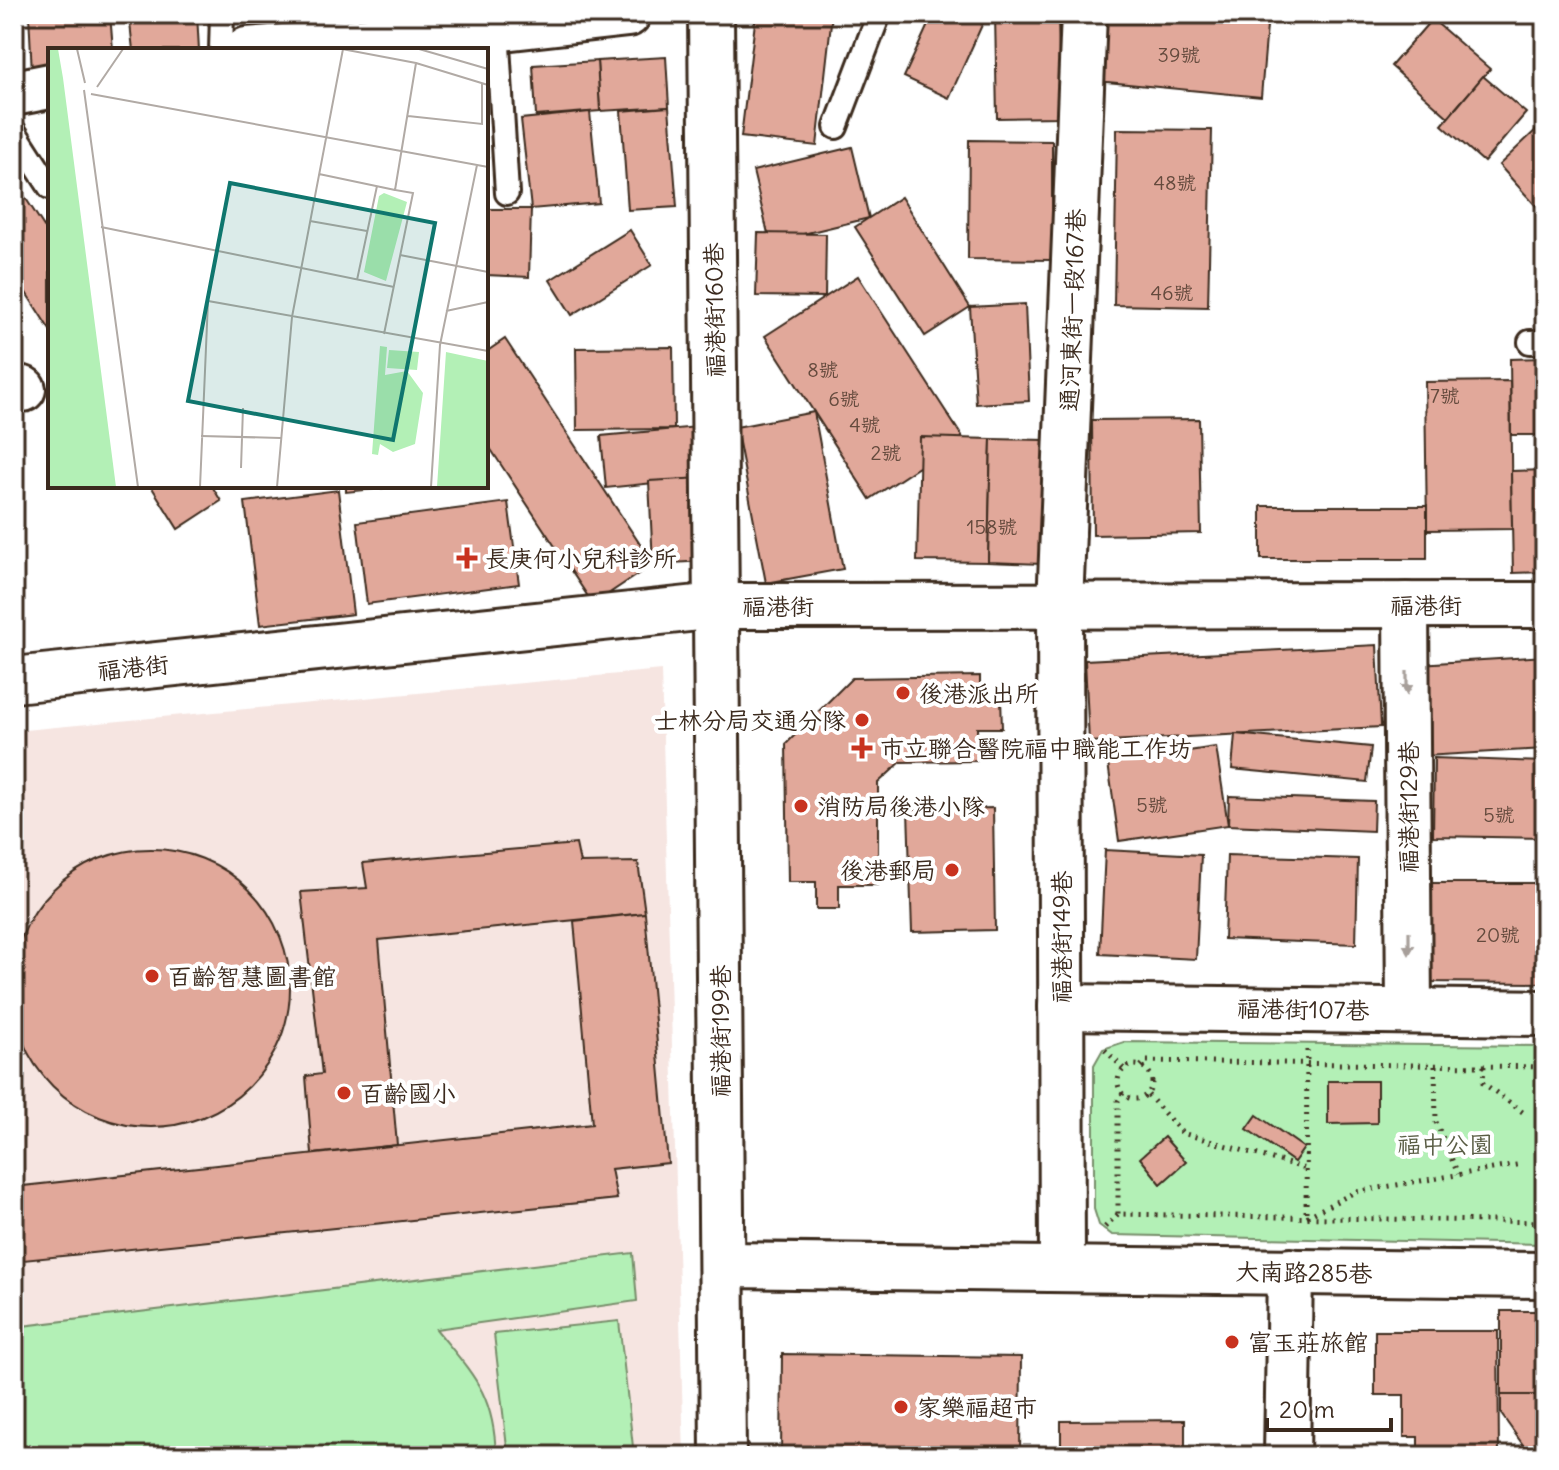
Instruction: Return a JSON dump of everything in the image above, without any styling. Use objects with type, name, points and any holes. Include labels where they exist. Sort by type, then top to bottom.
[{"type":"street","points":[[265,48],[476,25],[628,14]]},
{"type":"street","name":"福港街160巷","points":[[711,14],[717,606]]},
{"type":"street","name":"通河東街一段167巷","points":[[1060,605],[1084,14]]},
{"type":"street","points":[[14,93],[48,86]]},
{"type":"street","name":"福港街149巷","points":[[1060,605],[1062,1268]]},
{"type":"street","name":"福港街129巷","points":[[1406,605],[1409,1010]]},
{"type":"street","name":"福港街","points":[[14,680],[717,606],[1545,605]]},
{"type":"street","name":"福港街199巷","points":[[717,606],[723,1456]]},
{"type":"street","name":"福港街107巷","points":[[1061,1007],[1545,1013]]},
{"type":"street","name":"大南路285巷","points":[[722,1265],[1545,1275]]},
{"type":"street","points":[[1287,1456],[1290,1271]]},
{"type":"lane","points":[[221,48],[222,14]]},
{"type":"lane","points":[[836,127],[879,14]]},
{"type":"lane","points":[[476,25],[480,48]]},
{"type":"lane","points":[[488,90],[507,193]]},
{"type":"lane","points":[[14,131],[48,184]]},
{"type":"path","points":[[1306,1217],[1307,1008]]},
{"type":"path","points":[[1141,1066],[1146,1061],[1545,1067]]},
{"type":"path","points":[[1132,1065],[1141,1066],[1148,1070],[1152,1087],[1148,1095],[1139,1099],[1130,1098],[1119,1086],[1119,1077],[1124,1069],[1132,1065]]},
{"type":"path","points":[[1435,1066],[1436,1122],[1458,1174]]},
{"type":"path","points":[[1484,1066],[1483,1083],[1524,1113]]},
{"type":"path","points":[[1123,1093],[1118,1101],[1118,1214],[1545,1222]]},
{"type":"path","points":[[1148,1095],[1182,1133],[1307,1169]]},
{"type":"path","points":[[1306,1217],[1355,1192],[1522,1164]]},
{"type":"shaded area","name":"百齡國小","points":[[661,670],[684,1456],[14,1456],[14,731]]},
{"type":"green space","name":"福中公園","points":[[1124,1042],[1545,1046],[1545,1244],[1112,1235],[1099,1225],[1094,1209],[1094,1065],[1103,1049]]},
{"type":"green space","points":[[633,1253],[637,1301],[436,1329],[471,1373],[486,1400],[496,1456],[14,1456],[14,1327]]},
{"type":"green space","points":[[619,1321],[634,1456],[508,1456],[494,1334]]},
{"type":"building","points":[[29,14],[110,14],[113,48],[48,48],[48,71],[32,73]]},
{"type":"building","points":[[129,14],[197,14],[199,48],[133,48]]},
{"type":"building","points":[[756,14],[832,14],[817,146],[741,137]]},
{"type":"building","points":[[933,14],[987,14],[949,98],[904,77]]},
{"type":"building","points":[[995,14],[1058,14],[1060,117],[997,118]]},
{"type":"building","points":[[1103,14],[1268,14],[1261,97],[1097,81]]},
{"type":"building","points":[[1432,19],[1490,69],[1448,117],[1391,66]]},
{"type":"building","points":[[666,57],[669,107],[600,111],[597,61]]},
{"type":"building","points":[[597,61],[600,111],[536,116],[533,65]]},
{"type":"building","points":[[1483,76],[1526,113],[1484,162],[1442,125]]},
{"type":"building","points":[[669,107],[677,207],[628,210],[621,111]]},
{"type":"building","points":[[590,112],[599,203],[531,209],[521,119]]},
{"type":"building","points":[[1538,128],[1545,135],[1545,216],[1499,165]]},
{"type":"building","points":[[1117,129],[1212,130],[1208,307],[1114,305]]},
{"type":"building","points":[[969,140],[1052,141],[1052,260],[968,259]]},
{"type":"building","points":[[852,147],[869,218],[770,242],[753,171]]},
{"type":"building","points":[[14,180],[48,233],[48,327],[14,274]]},
{"type":"building","points":[[901,197],[970,307],[925,336],[855,227]]},
{"type":"building","points":[[488,209],[531,209],[529,277],[488,275]]},
{"type":"building","points":[[630,230],[652,265],[572,315],[550,280]]},
{"type":"building","points":[[758,233],[826,234],[825,297],[756,296]]},
{"type":"building","points":[[858,276],[963,438],[870,499],[765,336]]},
{"type":"building","points":[[1025,304],[1029,401],[976,404],[970,307]]},
{"type":"building","points":[[505,339],[653,564],[593,604],[488,445],[488,351]]},
{"type":"building","points":[[673,347],[674,429],[577,430],[576,348]]},
{"type":"building","points":[[1545,358],[1545,435],[1511,435],[1510,359]]},
{"type":"building","points":[[1510,381],[1512,529],[1427,530],[1425,382]]},
{"type":"building","points":[[814,412],[843,569],[766,583],[736,427]]},
{"type":"building","points":[[1199,419],[1201,533],[1093,535],[1092,420]]},
{"type":"building","points":[[697,427],[702,478],[606,488],[601,436]]},
{"type":"building","points":[[920,437],[991,439],[988,562],[917,561]]},
{"type":"building","points":[[991,439],[1046,440],[1043,564],[988,562]]},
{"type":"building","points":[[1545,470],[1545,572],[1513,573],[1511,471]]},
{"type":"building","points":[[702,478],[706,561],[653,564],[649,481]]},
{"type":"building","points":[[152,488],[213,488],[221,501],[178,529]]},
{"type":"building","points":[[346,488],[385,488],[346,492]]},
{"type":"building","points":[[338,490],[353,614],[260,625],[245,502]]},
{"type":"building","points":[[508,502],[519,584],[367,604],[357,522]]},
{"type":"building","points":[[1261,506],[1427,506],[1427,559],[1261,559]]},
{"type":"building","points":[[1377,645],[1381,727],[1089,742],[1085,660]]},
{"type":"building","points":[[1545,656],[1545,749],[1424,756],[1419,664]]},
{"type":"building","points":[[980,676],[980,698],[1001,698],[1002,728],[977,728],[978,761],[901,762],[878,783],[878,885],[839,885],[839,909],[816,909],[816,882],[788,882],[786,744],[852,678]]},
{"type":"building","points":[[1235,734],[1371,747],[1367,782],[1232,769]]},
{"type":"building","points":[[1216,747],[1228,825],[1119,841],[1108,763]]},
{"type":"building","points":[[1434,758],[1545,762],[1545,838],[1433,836]]},
{"type":"building","points":[[1229,796],[1374,801],[1373,831],[1228,825]]},
{"type":"building","name":"後港郵局","points":[[993,808],[995,930],[912,932],[908,810]]},
{"type":"building","points":[[576,844],[580,863],[638,862],[645,913],[379,940],[397,1145],[312,1154],[306,1076],[322,1074],[301,892],[367,888],[363,863]]},
{"type":"building","name":"百齡智慧圖書館","points":[[165,849],[217,865],[250,889],[280,935],[288,961],[288,1015],[280,1041],[250,1087],[204,1117],[165,1127],[137,1127],[85,1111],[52,1087],[43,1076],[28,1054],[14,1015],[12,974],[28,922],[52,889],[63,880],[85,865],[124,851]]},
{"type":"building","points":[[1105,850],[1201,855],[1196,959],[1100,954]]},
{"type":"building","points":[[1227,855],[1358,859],[1356,944],[1224,939]]},
{"type":"building","points":[[1424,883],[1545,883],[1545,983],[1423,982]]},
{"type":"building","points":[[645,913],[668,1163],[611,1169],[617,1199],[14,1261],[14,1187],[592,1124],[574,921]]},
{"type":"building","points":[[1328,1081],[1377,1081],[1377,1123],[1328,1124]]},
{"type":"building","points":[[1257,1115],[1304,1148],[1294,1162],[1247,1129]]},
{"type":"building","points":[[1164,1137],[1186,1162],[1161,1184],[1140,1158]]},
{"type":"building","points":[[1501,1311],[1545,1311],[1545,1395],[1501,1395]]},
{"type":"building","points":[[1375,1331],[1498,1331],[1499,1456],[1418,1456],[1418,1437],[1404,1437],[1404,1395],[1375,1395]]},
{"type":"building","name":"家樂福超市","points":[[782,1354],[1021,1357],[1020,1456],[781,1456]]},
{"type":"building","points":[[1501,1395],[1545,1395],[1545,1456],[1531,1456],[1501,1414]]},
{"type":"building","points":[[1185,1420],[1185,1456],[1061,1456],[1061,1421]]},
{"type":"place","name":"長庚何小兒科診所","points":[[467,558]]},
{"type":"place","name":"後港派出所","points":[[903,693]]},
{"type":"place","name":"士林分局交通分隊","points":[[862,720]]},
{"type":"place","name":"市立聯合醫院福中職能工作坊","points":[[862,748]]},
{"type":"place","name":"消防局後港小隊","points":[[801,806]]},
{"type":"place","name":"後港郵局","points":[[952,870]]},
{"type":"place","name":"百齡智慧圖書館","points":[[152,976]]},
{"type":"place","name":"百齡國小","points":[[344,1093]]},
{"type":"place","name":"富玉莊旅館","points":[[1232,1342]]},
{"type":"place","name":"家樂福超市","points":[[901,1407]]}]
